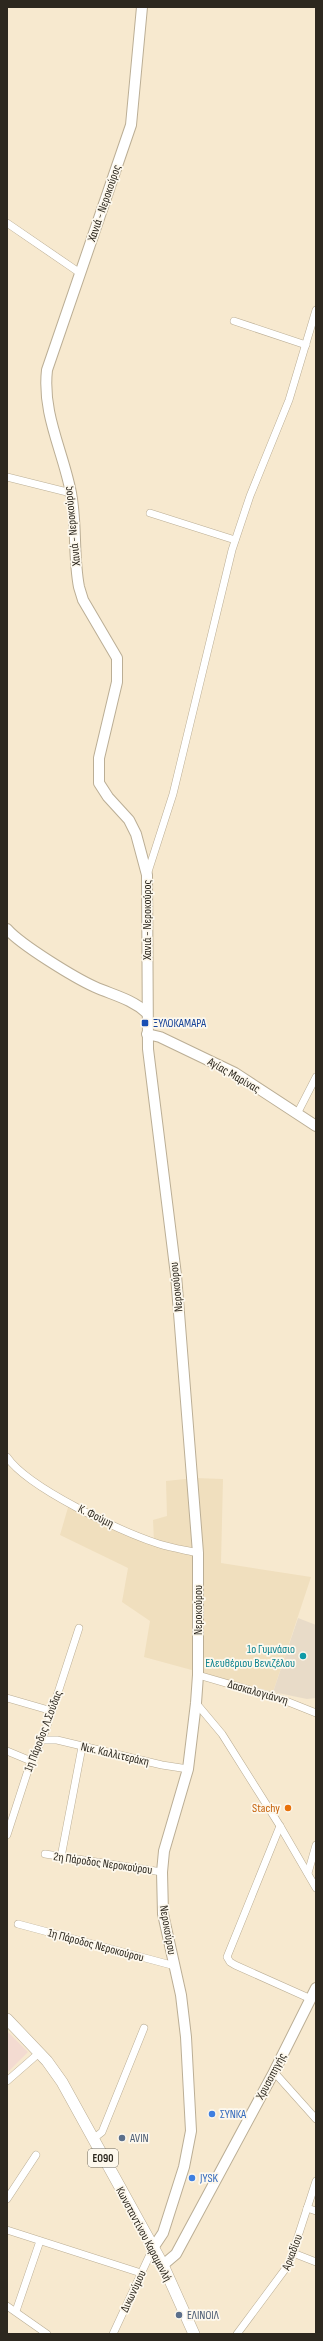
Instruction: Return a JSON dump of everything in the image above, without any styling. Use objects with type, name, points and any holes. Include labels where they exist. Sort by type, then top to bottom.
[{"type":"main road","name":"Χανιά - Νεροκούρος","points":[[144,8],[131,125],[47,370],[45,388],[46,406],[71,493],[79,587],[83,600],[118,658],[117,682],[99,758],[99,783],[108,797],[129,820],[136,834],[147,875],[147,1034]]},
{"type":"main road","points":[[7,930],[72,975],[94,987],[137,1003],[147,1013]]},
{"type":"main road","name":"Αγίας Μαρίνας","points":[[147,1034],[160,1037],[234,1073],[316,1126]]},
{"type":"main road","name":"Νεροκούρου","points":[[147,1034],[176,1274],[198,1553],[198,1676],[196,1703],[188,1769],[164,1851],[162,1872],[163,1914],[181,1995],[186,2037],[190,2141],[163,2233],[153,2248]]},
{"type":"main road","name":"Χρυσοπηγής","points":[[163,2265],[176,2254],[274,2072],[316,1988]]},
{"type":"main road","name":"Κωνσταντίνου Καραμανλή","points":[[7,2019],[39,2053],[62,2082],[163,2265],[194,2334]]},
{"type":"street","points":[[7,223],[80,273]]},
{"type":"street","points":[[147,875],[173,794],[235,540],[250,496],[289,400],[316,310]]},
{"type":"street","points":[[234,321],[306,345]]},
{"type":"street","points":[[7,477],[71,493]]},
{"type":"street","points":[[150,513],[235,540]]},
{"type":"street","points":[[297,1114],[316,1077]]},
{"type":"street","name":"Κ. Φούμη","points":[[7,1457],[13,1465],[40,1486],[92,1514],[159,1544],[198,1553]]},
{"type":"street","name":"1η Πάροδος Λ.Σούδας","points":[[7,1835],[30,1761],[42,1740],[79,1628]]},
{"type":"street","name":"Δασκαλογιάννη","points":[[198,1676],[308,1708],[316,1712]]},
{"type":"street","points":[[7,1698],[52,1711]]},
{"type":"street","points":[[196,1703],[222,1734],[280,1826],[316,1888]]},
{"type":"street","name":"Νικ. Καλλιτεράκη","points":[[42,1740],[57,1740],[82,1747],[188,1769]]},
{"type":"street","points":[[61,1857],[82,1747]]},
{"type":"street","points":[[7,1751],[30,1761]]},
{"type":"street","points":[[280,1826],[228,1957],[230,1962],[235,1965],[311,1999]]},
{"type":"street","points":[[308,1873],[316,1845]]},
{"type":"street","name":"2η Πάροδος Νεροκούρου","points":[[44,1854],[162,1872]]},
{"type":"street","name":"1η Πάροδος Νεροκούρου","points":[[18,1924],[175,1966]]},
{"type":"street","points":[[93,2138],[102,2132],[144,2028]]},
{"type":"street","points":[[7,2081],[39,2053]]},
{"type":"street","points":[[274,2072],[316,2119]]},
{"type":"street","points":[[7,2199],[36,2155]]},
{"type":"street","name":"Αρκαδίου","points":[[238,2334],[281,2278],[293,2253],[316,2181]]},
{"type":"street","points":[[307,2208],[316,2211]]},
{"type":"street","points":[[7,2230],[141,2273]]},
{"type":"street","points":[[16,2311],[40,2241]]},
{"type":"street","name":"Δικωνύμου","points":[[112,2334],[153,2248]]},
{"type":"street","points":[[293,2253],[316,2262]]},
{"type":"street","points":[[7,2306],[47,2334]]},
{"type":"shaded area","points":[[195,1478],[223,1479],[221,1563],[311,1577],[273,1692],[144,1657],[150,1621],[122,1602],[128,1568],[60,1535],[69,1504],[154,1542],[153,1520],[167,1516],[166,1481]]},
{"type":"shaded area","points":[[298,1618],[316,1625],[316,1698],[307,1699],[273,1692]]},
{"type":"shaded area","points":[[7,2031],[28,2052],[7,2073]]},
{"type":"place","name":"ΞΥΛΟΚΑΜΑΡΑ","points":[[145,1023]]},
{"type":"place","name":"1ο Γυμνάσιο Ελευθέριου Βενιζέλου","points":[[303,1656]]},
{"type":"place","name":"Stachy","points":[[288,1808]]},
{"type":"place","name":"ΣΥΝΚΑ","points":[[212,2114]]},
{"type":"place","name":"AVIN","points":[[122,2138]]},
{"type":"place","name":"JYSK","points":[[192,2178]]},
{"type":"place","name":"ΕΛΙΝΟΙΛ","points":[[179,2315]]}]
